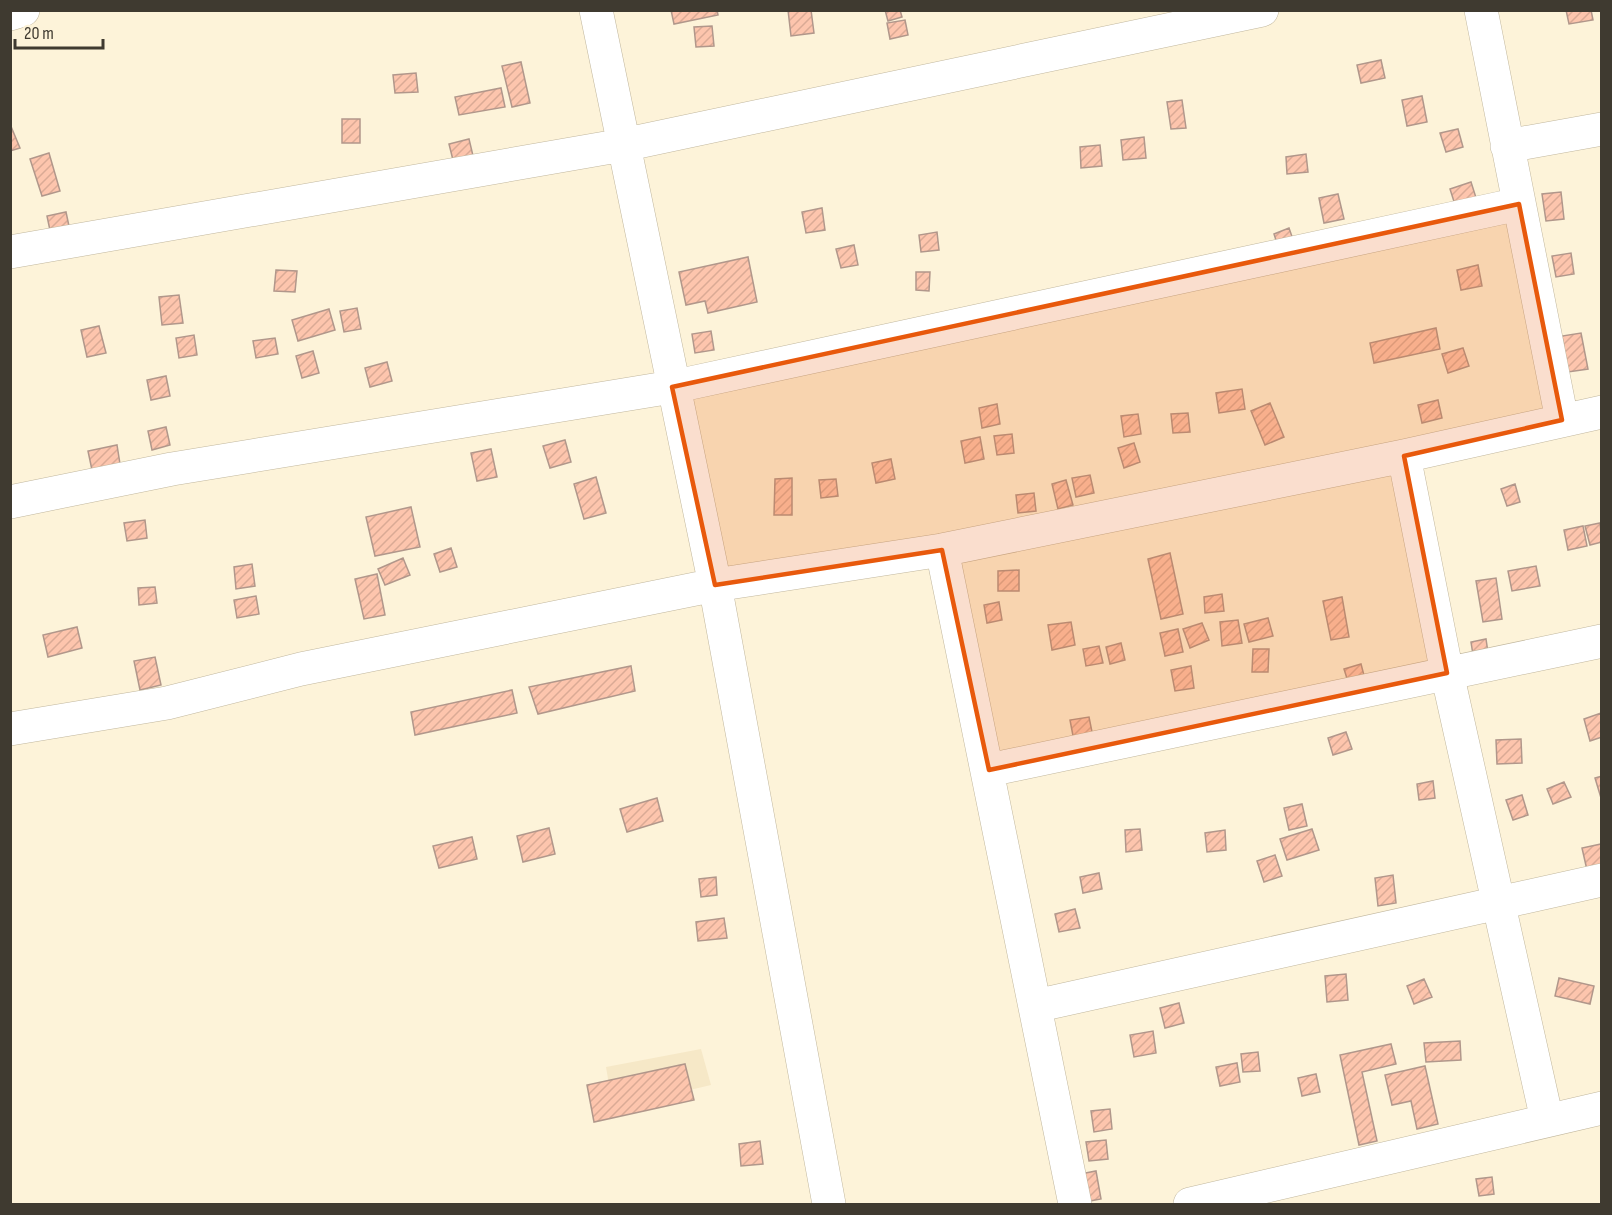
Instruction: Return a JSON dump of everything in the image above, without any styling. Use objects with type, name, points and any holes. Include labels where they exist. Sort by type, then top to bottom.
[{"type":"street","points":[[10,14],[23,10]]},
{"type":"street","points":[[596,10],[672,387],[715,585],[829,1204]]},
{"type":"street","points":[[10,252],[623,145],[1262,10]]},
{"type":"street","points":[[1481,10],[1562,420]]},
{"type":"street","points":[[1508,146],[1602,129]]},
{"type":"street","points":[[10,501],[183,467],[672,387],[1519,204]]},
{"type":"street","points":[[10,729],[167,704],[301,669],[715,585],[942,550],[1404,456],[1602,412]]},
{"type":"street","points":[[1404,456],[1447,673],[1547,1120]]},
{"type":"street","points":[[942,550],[989,770],[1075,1204]]},
{"type":"street","points":[[989,770],[1602,642]]},
{"type":"street","points":[[1035,1006],[1602,880]]},
{"type":"street","points":[[1190,1204],[1602,1108]]},
{"type":"highlighted area","points":[[1519,204],[1562,420],[1404,456],[1447,673],[989,770],[942,550],[715,585],[672,387]]},
{"type":"shaded area","points":[[701,1049],[711,1085],[613,1108],[606,1067]]},
{"type":"building","points":[[671,10],[717,10],[718,15],[674,24]]},
{"type":"building","points":[[788,10],[811,10],[814,33],[791,36]]},
{"type":"building","points":[[885,10],[900,10],[902,17],[888,21]]},
{"type":"building","points":[[1566,10],[1591,10],[1593,20],[1569,24]]},
{"type":"building","points":[[905,20],[908,35],[890,39],[887,23]]},
{"type":"building","points":[[712,26],[714,46],[696,47],[694,27]]},
{"type":"building","points":[[1381,60],[1385,78],[1361,83],[1357,65]]},
{"type":"building","points":[[521,62],[530,103],[512,107],[502,66]]},
{"type":"building","points":[[416,73],[418,92],[395,93],[393,75]]},
{"type":"building","points":[[501,88],[505,107],[459,115],[455,97]]},
{"type":"building","points":[[1422,96],[1427,122],[1407,126],[1402,100]]},
{"type":"building","points":[[1182,100],[1186,128],[1171,129],[1167,102]]},
{"type":"building","points":[[342,119],[360,119],[360,143],[342,143]]},
{"type":"building","points":[[10,124],[20,148],[10,151]]},
{"type":"building","points":[[1458,129],[1463,147],[1446,152],[1440,133]]},
{"type":"building","points":[[1144,137],[1146,158],[1123,160],[1121,140]]},
{"type":"building","points":[[469,139],[474,160],[454,164],[449,144]]},
{"type":"building","points":[[1100,145],[1102,166],[1081,168],[1080,147]]},
{"type":"building","points":[[49,153],[60,191],[42,196],[30,159]]},
{"type":"building","points":[[1306,154],[1308,172],[1287,174],[1286,157]]},
{"type":"building","points":[[1471,182],[1478,204],[1457,211],[1450,189]]},
{"type":"building","points":[[1561,192],[1564,219],[1546,221],[1542,194]]},
{"type":"building","points":[[1338,194],[1344,219],[1324,223],[1319,198]]},
{"type":"building","points":[[822,208],[825,230],[806,233],[802,212]]},
{"type":"building","points":[[66,212],[70,231],[51,235],[47,216]]},
{"type":"building","points":[[1289,228],[1297,251],[1281,256],[1274,234]]},
{"type":"building","points":[[937,232],[939,250],[921,252],[919,235]]},
{"type":"building","points":[[854,245],[858,265],[841,268],[836,249]]},
{"type":"building","points":[[1571,253],[1574,274],[1556,277],[1552,256]]},
{"type":"building","points":[[748,257],[757,302],[708,313],[705,301],[686,305],[679,272]]},
{"type":"building","points":[[1478,265],[1482,286],[1461,290],[1457,270]]},
{"type":"building","points":[[276,270],[297,271],[295,292],[274,291]]},
{"type":"building","points":[[916,272],[930,272],[929,291],[916,290]]},
{"type":"building","points":[[179,295],[183,323],[162,325],[159,297]]},
{"type":"building","points":[[357,308],[361,329],[344,332],[340,311]]},
{"type":"building","points":[[329,309],[335,330],[298,341],[292,320]]},
{"type":"building","points":[[99,326],[106,353],[87,357],[81,330]]},
{"type":"building","points":[[1436,328],[1440,349],[1374,363],[1370,343]]},
{"type":"building","points":[[711,331],[714,350],[695,353],[692,334]]},
{"type":"building","points":[[1581,333],[1588,369],[1568,372],[1562,336]]},
{"type":"building","points":[[194,335],[197,355],[179,358],[176,338]]},
{"type":"building","points":[[275,338],[278,354],[256,358],[253,341]]},
{"type":"building","points":[[1463,348],[1469,366],[1448,373],[1442,354]]},
{"type":"building","points":[[313,351],[319,373],[302,378],[296,356]]},
{"type":"building","points":[[387,362],[392,381],[370,387],[365,368]]},
{"type":"building","points":[[166,376],[170,396],[151,400],[147,380]]},
{"type":"building","points":[[1242,389],[1245,409],[1219,413],[1216,393]]},
{"type":"building","points":[[1438,400],[1442,418],[1422,423],[1418,405]]},
{"type":"building","points":[[1270,403],[1284,437],[1265,445],[1251,411]]},
{"type":"building","points":[[997,404],[1000,424],[982,428],[979,408]]},
{"type":"building","points":[[1188,413],[1190,432],[1173,433],[1171,414]]},
{"type":"building","points":[[1138,414],[1141,434],[1124,437],[1121,416]]},
{"type":"building","points":[[166,427],[170,445],[152,450],[148,431]]},
{"type":"building","points":[[1012,434],[1014,453],[997,455],[994,436]]},
{"type":"building","points":[[980,437],[984,459],[965,463],[961,441]]},
{"type":"building","points":[[565,440],[571,462],[550,468],[543,446]]},
{"type":"building","points":[[1134,443],[1140,462],[1124,468],[1118,448]]},
{"type":"building","points":[[117,445],[120,464],[92,470],[88,451]]},
{"type":"building","points":[[491,449],[497,477],[477,481],[471,453]]},
{"type":"building","points":[[891,459],[895,479],[876,483],[872,463]]},
{"type":"building","points":[[1090,475],[1094,493],[1076,497],[1072,478]]},
{"type":"building","points":[[596,477],[606,513],[584,519],[574,484]]},
{"type":"building","points":[[792,478],[792,515],[774,515],[775,479]]},
{"type":"building","points":[[836,479],[838,496],[821,498],[819,480]]},
{"type":"building","points":[[1066,480],[1073,505],[1058,509],[1052,484]]},
{"type":"building","points":[[1515,484],[1520,502],[1507,506],[1501,489]]},
{"type":"building","points":[[1034,493],[1036,511],[1018,513],[1016,495]]},
{"type":"building","points":[[411,507],[420,547],[375,556],[366,517]]},
{"type":"building","points":[[145,520],[147,538],[127,541],[124,523]]},
{"type":"building","points":[[1600,523],[1602,542],[1590,545],[1585,526]]},
{"type":"building","points":[[1583,526],[1587,546],[1568,550],[1564,530]]},
{"type":"building","points":[[451,548],[457,567],[440,572],[434,554]]},
{"type":"building","points":[[1170,553],[1183,614],[1161,619],[1148,559]]},
{"type":"building","points":[[403,558],[410,575],[385,585],[378,569]]},
{"type":"building","points":[[252,564],[255,586],[236,589],[234,567]]},
{"type":"building","points":[[1536,566],[1540,586],[1512,591],[1508,571]]},
{"type":"building","points":[[1019,570],[1019,591],[998,591],[998,571]]},
{"type":"building","points":[[377,574],[385,615],[364,619],[355,579]]},
{"type":"building","points":[[1496,578],[1502,619],[1483,622],[1476,581]]},
{"type":"building","points":[[155,587],[157,603],[139,605],[138,588]]},
{"type":"building","points":[[1222,594],[1224,611],[1205,613],[1204,597]]},
{"type":"building","points":[[256,596],[259,614],[237,618],[234,600]]},
{"type":"building","points":[[1342,597],[1349,637],[1331,640],[1323,601]]},
{"type":"building","points":[[999,602],[1002,620],[987,623],[984,605]]},
{"type":"building","points":[[1268,618],[1273,636],[1249,642],[1244,624]]},
{"type":"building","points":[[1238,620],[1242,643],[1222,646],[1220,622]]},
{"type":"building","points":[[1071,622],[1075,645],[1052,650],[1048,625]]},
{"type":"building","points":[[1202,623],[1209,640],[1190,648],[1183,629]]},
{"type":"building","points":[[77,627],[82,648],[48,657],[43,635]]},
{"type":"building","points":[[1178,629],[1183,652],[1165,656],[1160,633]]},
{"type":"building","points":[[1486,639],[1489,659],[1474,661],[1471,642]]},
{"type":"building","points":[[1121,643],[1125,660],[1110,664],[1106,647]]},
{"type":"building","points":[[1099,646],[1103,663],[1086,666],[1083,649]]},
{"type":"building","points":[[1253,649],[1269,649],[1268,672],[1252,672]]},
{"type":"building","points":[[155,657],[161,685],[140,690],[134,661]]},
{"type":"building","points":[[1361,664],[1366,683],[1350,688],[1344,669]]},
{"type":"building","points":[[631,666],[635,691],[538,714],[529,687]]},
{"type":"building","points":[[1191,666],[1194,688],[1175,691],[1171,670]]},
{"type":"building","points":[[512,690],[517,713],[415,735],[411,712]]},
{"type":"building","points":[[1601,713],[1602,737],[1590,741],[1584,719]]},
{"type":"building","points":[[1089,717],[1093,737],[1074,741],[1070,720]]},
{"type":"building","points":[[1346,732],[1352,749],[1333,755],[1328,738]]},
{"type":"building","points":[[1521,739],[1522,763],[1497,764],[1496,740]]},
{"type":"building","points":[[1602,776],[1602,798],[1601,798],[1595,778]]},
{"type":"building","points":[[1433,781],[1435,798],[1419,800],[1417,784]]},
{"type":"building","points":[[1564,782],[1571,797],[1553,804],[1547,789]]},
{"type":"building","points":[[1522,795],[1528,815],[1513,820],[1506,800]]},
{"type":"building","points":[[657,798],[663,821],[627,832],[620,809]]},
{"type":"building","points":[[1302,804],[1307,826],[1289,830],[1284,808]]},
{"type":"building","points":[[549,828],[555,854],[523,862],[517,836]]},
{"type":"building","points":[[1140,829],[1142,850],[1126,852],[1125,830]]},
{"type":"building","points":[[1312,829],[1319,850],[1287,860],[1280,839]]},
{"type":"building","points":[[1225,830],[1226,850],[1207,852],[1205,833]]},
{"type":"building","points":[[472,837],[477,859],[439,868],[433,846]]},
{"type":"building","points":[[1601,844],[1602,867],[1587,870],[1582,848]]},
{"type":"building","points":[[1275,855],[1282,876],[1264,882],[1257,861]]},
{"type":"building","points":[[1099,873],[1102,889],[1083,893],[1080,877]]},
{"type":"building","points":[[1393,875],[1396,903],[1378,906],[1375,878]]},
{"type":"building","points":[[716,877],[717,895],[701,897],[699,879]]},
{"type":"building","points":[[1075,909],[1080,928],[1059,932],[1055,914]]},
{"type":"building","points":[[724,918],[727,938],[698,941],[696,922]]},
{"type":"building","points":[[1346,974],[1348,1000],[1327,1002],[1325,976]]},
{"type":"building","points":[[1559,978],[1594,986],[1590,1004],[1555,996]]},
{"type":"building","points":[[1424,979],[1432,997],[1414,1004],[1407,986]]},
{"type":"building","points":[[1179,1003],[1184,1023],[1165,1028],[1160,1008]]},
{"type":"building","points":[[1153,1031],[1156,1053],[1134,1057],[1130,1035]]},
{"type":"building","points":[[1460,1041],[1461,1060],[1426,1062],[1424,1043]]},
{"type":"building","points":[[1391,1044],[1396,1064],[1362,1072],[1377,1141],[1359,1145],[1340,1055]]},
{"type":"building","points":[[1258,1052],[1260,1071],[1243,1072],[1241,1054]]},
{"type":"building","points":[[1237,1063],[1240,1082],[1220,1086],[1216,1067]]},
{"type":"building","points":[[685,1064],[694,1100],[594,1122],[587,1085]]},
{"type":"building","points":[[1425,1066],[1438,1124],[1417,1129],[1411,1101],[1392,1105],[1385,1075]]},
{"type":"building","points":[[1316,1074],[1320,1092],[1302,1096],[1298,1078]]},
{"type":"building","points":[[1110,1109],[1112,1129],[1094,1132],[1091,1111]]},
{"type":"building","points":[[1106,1140],[1108,1159],[1089,1161],[1086,1142]]},
{"type":"building","points":[[760,1141],[763,1164],[741,1166],[739,1144]]},
{"type":"building","points":[[1096,1171],[1101,1199],[1079,1203],[1075,1175]]},
{"type":"building","points":[[1492,1177],[1494,1194],[1479,1196],[1476,1179]]}]
